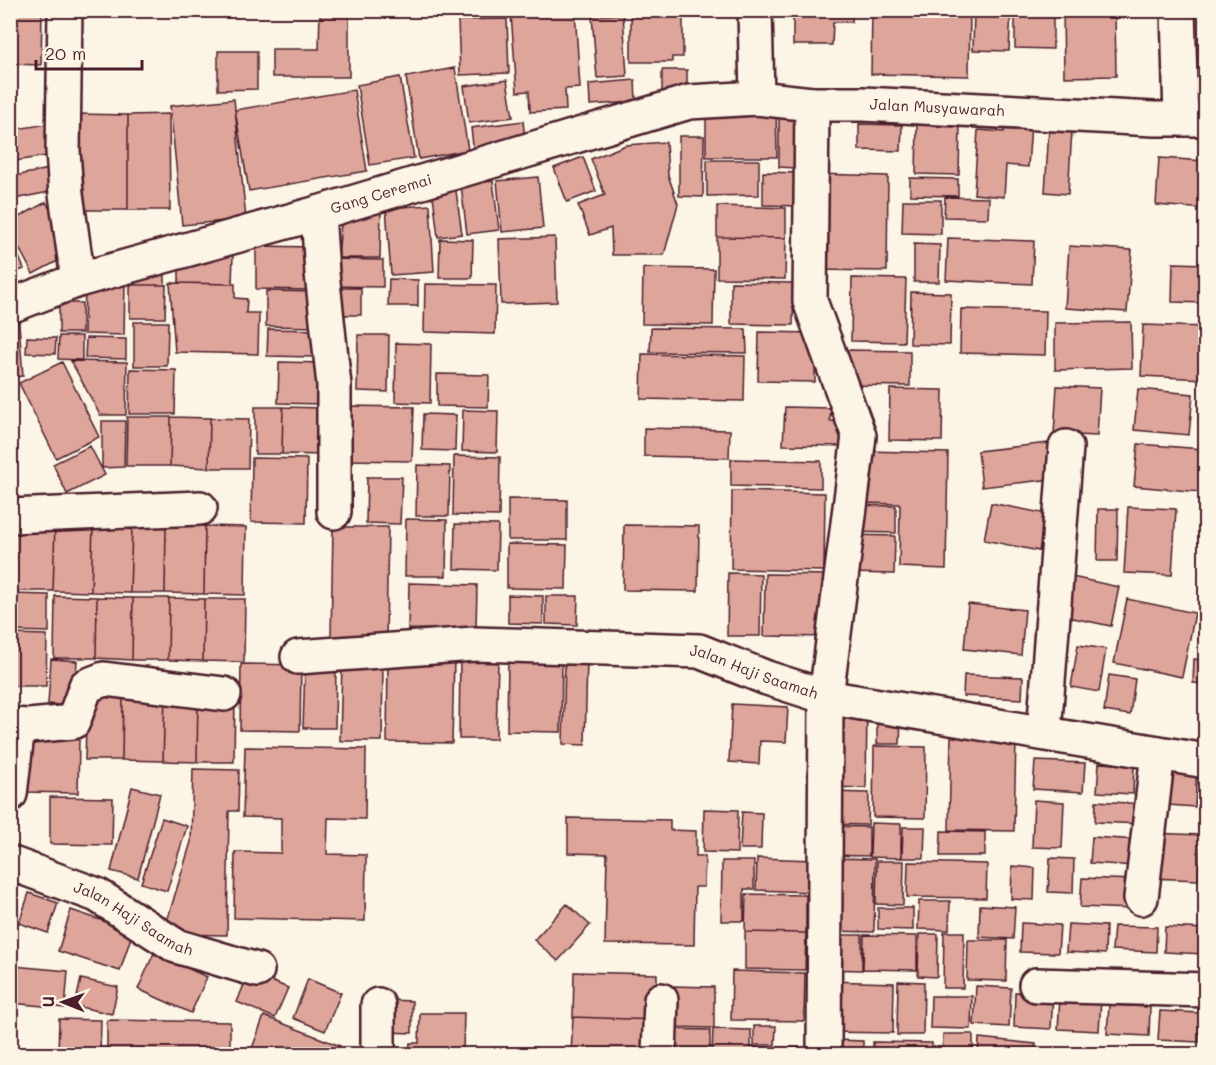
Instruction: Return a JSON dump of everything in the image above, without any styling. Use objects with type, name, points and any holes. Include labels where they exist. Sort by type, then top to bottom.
[{"type":"street","points":[[65,10],[63,151],[66,194],[78,280]]},
{"type":"street","points":[[755,10],[757,98]]},
{"type":"street","points":[[1178,10],[1193,119]]},
{"type":"street","name":"Gang Ceremai","points":[[10,306],[78,280],[318,213],[689,102],[757,98]]},
{"type":"street","name":"Jalan Musyawarah","points":[[757,98],[812,104],[863,104],[1193,119]]},
{"type":"street","points":[[812,104],[810,301],[859,436],[826,697],[824,1054]]},
{"type":"street","points":[[318,213],[334,385],[334,512]]},
{"type":"street","points":[[1044,733],[1066,447]]},
{"type":"street","points":[[10,516],[200,508]]},
{"type":"street","name":"Jalan Haji Saamah","points":[[298,657],[474,644],[699,651],[767,678],[826,697],[1206,761]]},
{"type":"street","points":[[10,794],[14,725],[73,722],[86,686],[104,679],[224,694]]},
{"type":"street","points":[[1141,898],[1158,753]]},
{"type":"street","name":"Jalan Haji Saamah","points":[[10,863],[97,895],[176,946],[257,970]]},
{"type":"street","points":[[1036,985],[1206,990]]},
{"type":"street","points":[[659,1054],[662,1000]]},
{"type":"street","points":[[378,1005],[378,1054]]},
{"type":"building","points":[[10,10],[42,10],[41,65],[10,64]]},
{"type":"building","points":[[320,10],[349,10],[349,77],[272,77],[272,49],[319,49]]},
{"type":"building","points":[[575,10],[580,88],[565,89],[566,110],[530,112],[529,91],[517,92],[511,14]]},
{"type":"building","points":[[631,10],[683,10],[683,57],[672,57],[672,62],[631,62]]},
{"type":"building","points":[[793,10],[852,10],[852,22],[833,22],[832,45],[793,45]]},
{"type":"building","points":[[872,10],[970,10],[969,76],[871,74]]},
{"type":"building","points":[[974,10],[1011,10],[1009,51],[973,50]]},
{"type":"building","points":[[1015,10],[1053,10],[1053,49],[1015,48]]},
{"type":"building","points":[[1063,10],[1115,10],[1116,76],[1064,77]]},
{"type":"building","points":[[623,14],[627,76],[597,78],[592,16]]},
{"type":"building","points":[[507,19],[509,73],[460,75],[458,20]]},
{"type":"building","points":[[218,51],[257,51],[257,89],[218,90]]},
{"type":"building","points":[[455,68],[468,150],[419,159],[406,77]]},
{"type":"building","points":[[662,70],[687,70],[687,99],[662,99]]},
{"type":"building","points":[[400,77],[414,158],[370,165],[357,85]]},
{"type":"building","points":[[507,80],[513,117],[469,123],[464,86]]},
{"type":"building","points":[[635,80],[636,102],[590,105],[589,84]]},
{"type":"building","points":[[354,90],[367,171],[249,191],[235,110]]},
{"type":"building","points":[[234,99],[246,219],[182,225],[170,106]]},
{"type":"building","points":[[706,105],[776,105],[777,157],[706,157]]},
{"type":"building","points":[[796,107],[796,168],[779,167],[779,108]]},
{"type":"building","points":[[75,114],[128,115],[128,210],[75,210]]},
{"type":"building","points":[[169,114],[170,210],[128,210],[128,115]]},
{"type":"building","points":[[523,121],[526,148],[474,154],[471,128]]},
{"type":"building","points":[[1005,122],[1031,124],[1028,167],[1006,165],[1004,197],[974,194],[978,130],[1004,132]]},
{"type":"building","points":[[54,123],[59,154],[16,161],[10,130]]},
{"type":"building","points":[[917,123],[960,124],[959,175],[916,174]]},
{"type":"building","points":[[859,124],[902,125],[901,151],[859,150]]},
{"type":"building","points":[[1049,128],[1072,130],[1068,194],[1045,192]]},
{"type":"building","points":[[679,136],[704,136],[703,197],[679,196]]},
{"type":"building","points":[[666,142],[668,175],[678,204],[664,255],[612,255],[611,228],[590,235],[578,205],[605,195],[591,159],[626,145]]},
{"type":"building","points":[[10,149],[14,170],[10,171]]},
{"type":"building","points":[[583,157],[596,191],[567,202],[554,168]]},
{"type":"building","points":[[1159,158],[1206,161],[1206,209],[1156,205]]},
{"type":"building","points":[[707,160],[759,160],[759,195],[707,196]]},
{"type":"building","points":[[49,169],[54,191],[14,199],[10,177]]},
{"type":"building","points":[[763,172],[799,173],[799,206],[763,205]]},
{"type":"building","points":[[815,174],[888,176],[887,271],[813,270]]},
{"type":"building","points":[[538,177],[543,228],[502,232],[497,181]]},
{"type":"building","points":[[910,178],[958,179],[958,196],[910,195]]},
{"type":"building","points":[[493,181],[499,230],[467,234],[461,185]]},
{"type":"building","points":[[455,184],[462,234],[438,237],[432,187]]},
{"type":"building","points":[[945,197],[989,198],[988,218],[944,217]]},
{"type":"building","points":[[903,200],[941,200],[941,234],[902,233]]},
{"type":"building","points":[[46,202],[73,253],[33,274],[10,231],[10,222]]},
{"type":"building","points":[[430,205],[434,272],[391,275],[386,208]]},
{"type":"building","points":[[717,206],[786,208],[786,238],[717,237]]},
{"type":"building","points":[[381,207],[380,258],[338,258],[342,212]]},
{"type":"building","points":[[10,234],[24,269],[10,274]]},
{"type":"building","points":[[555,237],[557,302],[501,304],[499,239]]},
{"type":"building","points":[[717,237],[786,238],[785,279],[717,278]]},
{"type":"building","points":[[948,238],[1034,241],[1032,284],[946,280]]},
{"type":"building","points":[[440,239],[473,240],[472,278],[439,278]]},
{"type":"building","points":[[914,244],[940,245],[939,282],[914,282]]},
{"type":"building","points":[[256,246],[314,247],[313,290],[256,289]]},
{"type":"building","points":[[1069,246],[1132,250],[1127,312],[1065,308]]},
{"type":"building","points":[[179,254],[233,255],[232,284],[179,283]]},
{"type":"building","points":[[331,259],[383,260],[383,287],[331,286]]},
{"type":"building","points":[[1173,263],[1206,264],[1206,303],[1172,302]]},
{"type":"building","points":[[136,266],[165,266],[165,285],[135,285]]},
{"type":"building","points":[[643,268],[714,269],[713,325],[642,324]]},
{"type":"building","points":[[852,278],[906,279],[904,342],[851,341]]},
{"type":"building","points":[[389,279],[418,280],[418,306],[388,306]]},
{"type":"building","points":[[85,281],[125,282],[124,335],[84,334]]},
{"type":"building","points":[[731,282],[794,283],[793,325],[731,324]]},
{"type":"building","points":[[170,283],[235,284],[235,298],[247,299],[246,313],[259,313],[258,354],[175,352]]},
{"type":"building","points":[[425,284],[496,285],[495,334],[424,332]]},
{"type":"building","points":[[130,285],[166,285],[165,318],[130,318]]},
{"type":"building","points":[[338,288],[361,288],[361,315],[338,315]]},
{"type":"building","points":[[266,291],[319,292],[319,327],[266,326]]},
{"type":"building","points":[[911,292],[951,293],[950,345],[910,344]]},
{"type":"building","points":[[59,303],[82,303],[82,333],[59,333]]},
{"type":"building","points":[[961,309],[1046,311],[1045,355],[960,353]]},
{"type":"building","points":[[134,322],[168,322],[167,366],[134,366]]},
{"type":"building","points":[[1131,322],[1132,368],[1055,370],[1055,323]]},
{"type":"building","points":[[10,324],[19,324],[23,376],[10,377]]},
{"type":"building","points":[[1143,325],[1206,327],[1206,379],[1141,376]]},
{"type":"building","points":[[651,328],[746,329],[747,353],[650,352]]},
{"type":"building","points":[[268,329],[316,330],[315,357],[267,356]]},
{"type":"building","points":[[759,332],[815,333],[815,382],[758,381]]},
{"type":"building","points":[[358,335],[389,335],[388,392],[357,391]]},
{"type":"building","points":[[59,336],[82,336],[82,360],[58,359]]},
{"type":"building","points":[[27,337],[56,338],[55,354],[26,353]]},
{"type":"building","points":[[86,338],[126,339],[126,359],[85,358]]},
{"type":"building","points":[[396,343],[431,344],[430,403],[395,402]]},
{"type":"building","points":[[845,350],[910,351],[910,386],[844,385]]},
{"type":"building","points":[[642,354],[745,356],[744,401],[641,399]]},
{"type":"building","points":[[71,361],[127,362],[126,415],[100,415]]},
{"type":"building","points":[[62,362],[99,437],[56,458],[19,383]]},
{"type":"building","points":[[279,362],[322,363],[322,404],[278,403]]},
{"type":"building","points":[[130,369],[176,370],[175,414],[129,414]]},
{"type":"building","points":[[437,374],[489,375],[488,407],[437,406]]},
{"type":"building","points":[[1057,386],[1100,388],[1097,436],[1054,434]]},
{"type":"building","points":[[890,389],[943,390],[942,441],[889,440]]},
{"type":"building","points":[[1138,389],[1193,394],[1189,435],[1134,430]]},
{"type":"building","points":[[344,406],[414,407],[412,461],[343,460]]},
{"type":"building","points":[[255,407],[283,407],[282,454],[255,454]]},
{"type":"building","points":[[283,407],[324,408],[323,455],[282,454]]},
{"type":"building","points":[[785,407],[831,408],[830,421],[845,421],[844,446],[783,445]]},
{"type":"building","points":[[463,410],[498,411],[497,452],[462,451]]},
{"type":"building","points":[[423,414],[456,415],[455,451],[422,450]]},
{"type":"building","points":[[127,417],[171,417],[170,466],[126,466]]},
{"type":"building","points":[[171,417],[210,418],[209,468],[170,466]]},
{"type":"building","points":[[210,418],[249,419],[248,468],[209,468]]},
{"type":"building","points":[[102,421],[125,421],[124,467],[102,468]]},
{"type":"building","points":[[644,428],[730,430],[729,458],[644,456]]},
{"type":"building","points":[[1048,443],[1052,479],[982,487],[978,451]]},
{"type":"building","points":[[1138,444],[1203,449],[1200,492],[1134,486]]},
{"type":"building","points":[[90,446],[105,475],[67,494],[53,464]]},
{"type":"building","points":[[864,451],[948,453],[946,569],[899,567],[900,504],[863,503]]},
{"type":"building","points":[[454,456],[500,457],[499,516],[453,515]]},
{"type":"building","points":[[252,458],[307,459],[306,523],[251,522]]},
{"type":"building","points":[[731,459],[821,461],[821,488],[731,486]]},
{"type":"building","points":[[417,465],[450,466],[449,516],[416,516]]},
{"type":"building","points":[[367,477],[402,477],[400,524],[366,523]]},
{"type":"building","points":[[732,491],[825,493],[824,571],[731,569]]},
{"type":"building","points":[[508,499],[567,500],[567,540],[508,540]]},
{"type":"building","points":[[991,503],[1047,514],[1039,551],[984,540]]},
{"type":"building","points":[[851,505],[896,506],[896,533],[850,532]]},
{"type":"building","points":[[1128,507],[1176,509],[1172,575],[1124,573]]},
{"type":"building","points":[[1098,509],[1118,509],[1117,561],[1097,561]]},
{"type":"building","points":[[406,519],[447,520],[446,576],[405,576]]},
{"type":"building","points":[[12,523],[55,523],[53,591],[10,591]]},
{"type":"building","points":[[55,523],[93,524],[91,592],[53,591]]},
{"type":"building","points":[[93,524],[132,525],[130,593],[91,592]]},
{"type":"building","points":[[455,524],[498,525],[497,570],[454,569]]},
{"type":"building","points":[[132,525],[166,525],[165,593],[130,593]]},
{"type":"building","points":[[166,525],[205,526],[204,594],[165,593]]},
{"type":"building","points":[[624,525],[699,526],[698,591],[623,590]]},
{"type":"building","points":[[205,526],[246,527],[245,595],[204,594]]},
{"type":"building","points":[[333,527],[388,527],[386,639],[331,638]]},
{"type":"building","points":[[849,535],[895,536],[894,574],[848,573]]},
{"type":"building","points":[[507,544],[567,545],[566,589],[507,588]]},
{"type":"building","points":[[728,573],[761,574],[760,636],[727,636]]},
{"type":"building","points":[[765,574],[832,575],[831,637],[764,636]]},
{"type":"building","points":[[1072,577],[1119,587],[1111,626],[1063,616]]},
{"type":"building","points":[[409,583],[477,585],[476,630],[408,629]]},
{"type":"building","points":[[10,594],[49,595],[49,632],[10,631]]},
{"type":"building","points":[[508,595],[543,596],[543,624],[508,623]]},
{"type":"building","points":[[55,596],[97,597],[96,658],[54,658]]},
{"type":"building","points":[[546,596],[578,596],[577,625],[546,624]]},
{"type":"building","points":[[97,597],[133,598],[132,660],[96,658]]},
{"type":"building","points":[[133,598],[169,598],[168,660],[132,660]]},
{"type":"building","points":[[169,598],[204,599],[203,661],[168,660]]},
{"type":"building","points":[[204,599],[245,599],[244,662],[203,661]]},
{"type":"building","points":[[1127,599],[1195,613],[1182,677],[1114,663]]},
{"type":"building","points":[[968,604],[1025,610],[1021,655],[964,649]]},
{"type":"building","points":[[10,634],[47,635],[46,686],[10,686]]},
{"type":"building","points":[[1078,645],[1106,649],[1099,692],[1071,687]]},
{"type":"building","points":[[388,658],[454,659],[452,743],[387,742]]},
{"type":"building","points":[[508,658],[562,659],[561,732],[507,731]]},
{"type":"building","points":[[51,659],[77,661],[73,706],[48,704]]},
{"type":"building","points":[[460,659],[498,660],[496,739],[459,739]]},
{"type":"building","points":[[565,659],[587,659],[585,745],[563,744]]},
{"type":"building","points":[[1194,659],[1206,660],[1206,684],[1193,683]]},
{"type":"building","points":[[342,662],[383,663],[382,741],[340,741]]},
{"type":"building","points":[[241,664],[301,665],[300,731],[240,730]]},
{"type":"building","points":[[305,665],[336,665],[335,728],[303,728]]},
{"type":"building","points":[[964,675],[1023,677],[1022,699],[963,696]]},
{"type":"building","points":[[1109,675],[1135,679],[1130,715],[1104,711]]},
{"type":"building","points":[[87,692],[123,692],[122,760],[85,760]]},
{"type":"building","points":[[123,692],[165,694],[163,761],[122,760]]},
{"type":"building","points":[[165,694],[198,694],[197,762],[163,761]]},
{"type":"building","points":[[198,694],[235,695],[234,762],[197,762]]},
{"type":"building","points":[[732,704],[788,707],[786,742],[760,741],[759,764],[729,762]]},
{"type":"building","points":[[831,708],[867,709],[866,788],[830,787]]},
{"type":"building","points":[[877,717],[901,718],[900,744],[877,744]]},
{"type":"building","points":[[951,736],[1016,738],[1014,831],[949,830]]},
{"type":"building","points":[[24,738],[79,739],[78,793],[23,792]]},
{"type":"building","points":[[874,746],[926,747],[925,818],[873,817]]},
{"type":"building","points":[[245,747],[366,749],[365,819],[328,818],[327,854],[366,855],[365,921],[234,918],[235,852],[281,853],[281,818],[243,817]]},
{"type":"building","points":[[1035,761],[1085,763],[1083,792],[1033,789]]},
{"type":"building","points":[[1099,763],[1134,765],[1133,794],[1097,792]]},
{"type":"building","points":[[1170,764],[1197,765],[1195,807],[1168,805]]},
{"type":"building","points":[[193,769],[239,770],[238,811],[229,811],[227,935],[163,934],[191,842]]},
{"type":"building","points":[[132,787],[160,794],[138,878],[111,871]]},
{"type":"building","points":[[827,792],[869,793],[868,825],[827,824]]},
{"type":"building","points":[[50,797],[113,798],[112,845],[50,844]]},
{"type":"building","points":[[1034,800],[1064,802],[1062,848],[1032,847]]},
{"type":"building","points":[[1096,801],[1143,804],[1142,824],[1095,822]]},
{"type":"building","points":[[704,809],[738,810],[737,853],[703,852]]},
{"type":"building","points":[[742,812],[762,813],[761,849],[740,849]]},
{"type":"building","points":[[162,818],[187,826],[167,891],[141,883]]},
{"type":"building","points":[[568,818],[670,820],[670,830],[696,831],[696,856],[705,856],[704,887],[695,887],[694,945],[605,944],[607,854],[568,853]]},
{"type":"building","points":[[871,823],[901,824],[901,858],[870,857]]},
{"type":"building","points":[[828,826],[869,827],[869,856],[827,855]]},
{"type":"building","points":[[903,827],[925,827],[924,858],[902,858]]},
{"type":"building","points":[[941,831],[985,832],[985,856],[940,856]]},
{"type":"building","points":[[1152,833],[1201,835],[1199,880],[1149,878]]},
{"type":"building","points":[[1092,837],[1138,840],[1136,866],[1090,863]]},
{"type":"building","points":[[757,858],[813,860],[812,892],[756,890]]},
{"type":"building","points":[[828,858],[875,859],[874,932],[827,931]]},
{"type":"building","points":[[1050,858],[1074,859],[1073,893],[1048,892]]},
{"type":"building","points":[[722,861],[754,861],[754,889],[744,889],[744,921],[721,921]]},
{"type":"building","points":[[877,861],[904,861],[903,905],[876,904]]},
{"type":"building","points":[[908,862],[987,864],[986,898],[907,897]]},
{"type":"building","points":[[1012,866],[1035,868],[1034,900],[1011,899]]},
{"type":"building","points":[[1082,878],[1134,880],[1133,909],[1080,907]]},
{"type":"building","points":[[29,893],[58,903],[48,933],[19,923]]},
{"type":"building","points":[[746,894],[806,895],[806,933],[745,932]]},
{"type":"building","points":[[919,901],[950,901],[949,930],[918,929]]},
{"type":"building","points":[[567,904],[590,925],[558,961],[534,940]]},
{"type":"building","points":[[980,905],[1015,907],[1013,939],[979,937]]},
{"type":"building","points":[[878,908],[913,908],[913,930],[878,929]]},
{"type":"building","points":[[71,910],[133,931],[120,971],[58,951]]},
{"type":"building","points":[[1021,923],[1060,925],[1058,953],[1020,952]]},
{"type":"building","points":[[1068,924],[1106,926],[1105,954],[1066,952]]},
{"type":"building","points":[[1114,926],[1157,927],[1156,952],[1112,950]]},
{"type":"building","points":[[1165,927],[1206,929],[1205,954],[1164,952]]},
{"type":"building","points":[[745,932],[806,933],[805,970],[745,969]]},
{"type":"building","points":[[944,932],[964,932],[963,988],[943,988]]},
{"type":"building","points":[[919,934],[938,934],[937,977],[918,976]]},
{"type":"building","points":[[826,935],[862,935],[862,970],[825,969]]},
{"type":"building","points":[[864,935],[917,936],[917,970],[863,969]]},
{"type":"building","points":[[968,940],[1007,940],[1006,981],[967,980]]},
{"type":"building","points":[[154,953],[207,977],[191,1013],[138,989]]},
{"type":"building","points":[[13,966],[68,971],[65,1008],[10,1003]]},
{"type":"building","points":[[732,971],[805,973],[804,1021],[731,1020]]},
{"type":"building","points":[[249,972],[288,988],[275,1018],[237,1002]]},
{"type":"building","points":[[574,972],[657,974],[656,1020],[573,1017]]},
{"type":"building","points":[[81,979],[118,987],[112,1014],[75,1006]]},
{"type":"building","points":[[308,979],[341,993],[325,1031],[293,1018]]},
{"type":"building","points":[[828,981],[894,983],[893,1033],[827,1032]]},
{"type":"building","points":[[898,981],[924,982],[923,1035],[897,1035]]},
{"type":"building","points":[[669,986],[714,987],[714,1028],[669,1027]]},
{"type":"building","points":[[976,986],[1011,988],[1009,1027],[974,1025]]},
{"type":"building","points":[[1015,992],[1053,994],[1051,1029],[1014,1027]]},
{"type":"building","points":[[931,996],[972,996],[971,1029],[930,1028]]},
{"type":"building","points":[[1060,998],[1101,1000],[1099,1031],[1058,1029]]},
{"type":"building","points":[[388,1000],[412,1001],[412,1033],[387,1032]]},
{"type":"building","points":[[1109,1005],[1150,1007],[1149,1036],[1107,1034]]},
{"type":"building","points":[[1160,1011],[1201,1013],[1199,1042],[1158,1040]]},
{"type":"building","points":[[420,1013],[464,1013],[463,1051],[467,1054],[409,1054],[410,1043],[419,1043]]},
{"type":"building","points":[[264,1016],[340,1046],[337,1054],[250,1054]]},
{"type":"building","points":[[573,1017],[656,1020],[655,1054],[571,1054]]},
{"type":"building","points":[[59,1019],[101,1020],[100,1054],[58,1054]]},
{"type":"building","points":[[107,1020],[230,1022],[230,1054],[107,1054]]},
{"type":"building","points":[[754,1026],[776,1026],[775,1045],[754,1045]]},
{"type":"building","points":[[663,1029],[710,1030],[710,1054],[662,1054]]},
{"type":"building","points":[[713,1029],[751,1030],[751,1047],[801,1048],[801,1054],[712,1054]]},
{"type":"building","points":[[943,1034],[973,1034],[973,1054],[942,1054]]},
{"type":"building","points":[[979,1038],[1036,1044],[1035,1054],[978,1054]]},
{"type":"building","points":[[836,1040],[863,1041],[863,1054],[836,1054]]},
{"type":"building","points":[[873,1042],[932,1043],[932,1054],[873,1054]]}]
